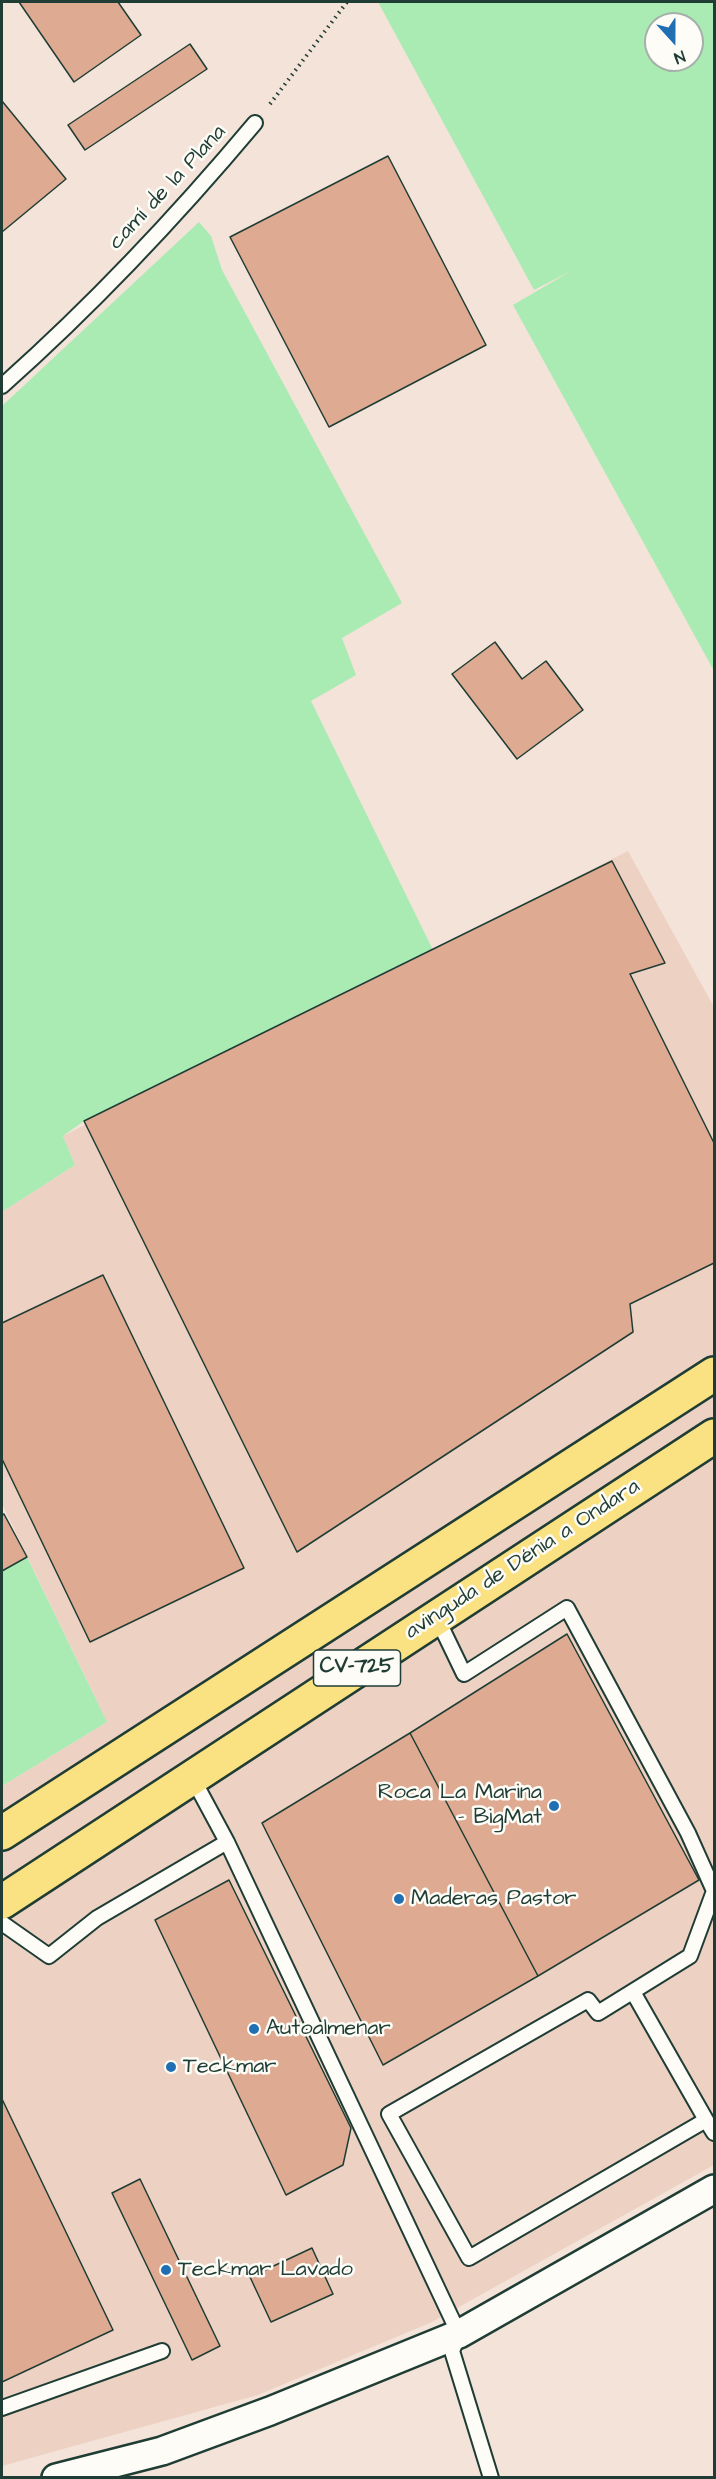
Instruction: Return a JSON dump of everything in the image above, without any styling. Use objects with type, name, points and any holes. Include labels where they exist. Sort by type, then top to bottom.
[{"type":"main road","name":"CV-725","points":[[2,1833],[714,1374]]},
{"type":"main road","name":"avinguda de Dénia a Ondara","points":[[2,1902],[714,1436]]},
{"type":"street","points":[[56,2478],[162,2451],[270,2411],[459,2334],[714,2189]]},
{"type":"lane","name":"camí de la Plana","points":[[2,387],[190,201],[255,123]]},
{"type":"lane","points":[[436,1616],[464,1674],[567,1608],[688,1833],[714,1891],[690,1956],[598,2013],[588,2000],[389,2114],[469,2258],[706,2120]]},
{"type":"lane","points":[[192,1777],[227,1842],[459,2334],[452,2351],[491,2478]]},
{"type":"lane","points":[[2,1923],[49,1956],[97,1918],[227,1842]]},
{"type":"lane","points":[[633,1992],[714,2133]]},
{"type":"lane","points":[[2,2408],[162,2351]]},
{"type":"path","name":"camí de la Plana","points":[[255,123],[347,2]]},
{"type":"shaded area","points":[[628,851],[714,1007],[714,2165],[432,2322],[258,2395],[2,2466],[2,1786],[107,1722],[2,1504],[2,1212],[75,1165],[63,1136]]},
{"type":"green space","points":[[378,2],[714,2],[714,671],[513,305],[571,271],[534,290]]},
{"type":"green space","points":[[199,222],[211,236],[222,270],[402,603],[342,638],[356,675],[311,701],[433,950],[84,1121],[63,1136],[75,1165],[2,1212],[2,406]]},
{"type":"green space","points":[[27,1557],[107,1722],[2,1786],[2,1571]]},
{"type":"building","points":[[19,2],[118,2],[141,35],[74,82]]},
{"type":"building","points":[[190,44],[207,69],[85,150],[68,125]]},
{"type":"building","points":[[2,101],[66,179],[2,232]]},
{"type":"building","points":[[388,156],[486,345],[329,427],[230,237]]},
{"type":"building","points":[[495,642],[522,679],[546,661],[583,710],[517,759],[452,674]]},
{"type":"building","points":[[612,861],[665,963],[630,974],[714,1143],[714,1263],[630,1304],[633,1332],[297,1552],[84,1121]]},
{"type":"building","points":[[103,1275],[244,1568],[90,1642],[2,1459],[2,1323]]},
{"type":"building","points":[[4,1514],[27,1557],[2,1571],[2,1515]]},
{"type":"building","name":"Roca La Marina - BigMat","points":[[567,1634],[699,1880],[538,1976],[410,1733]]},
{"type":"building","name":"Maderas Pastor","points":[[410,1733],[538,1976],[383,2065],[262,1823]]},
{"type":"building","name":"Autoalmenar","points":[[229,1880],[351,2128],[343,2165],[286,2195],[155,1920]]},
{"type":"building","points":[[2,2099],[113,2330],[2,2382]]},
{"type":"building","name":"Teckmar Lavado","points":[[140,2179],[220,2346],[192,2360],[112,2193]]},
{"type":"building","name":"Teckmar Lavado","points":[[312,2248],[333,2294],[271,2322],[250,2277]]},
{"type":"place","name":"Roca La Marina - BigMat","points":[[554,1806]]},
{"type":"place","name":"Maderas Pastor","points":[[399,1899]]},
{"type":"place","name":"Autoalmenar","points":[[254,2029]]},
{"type":"place","name":"Teckmar","points":[[171,2067]]},
{"type":"place","name":"Teckmar Lavado","points":[[166,2270]]}]
